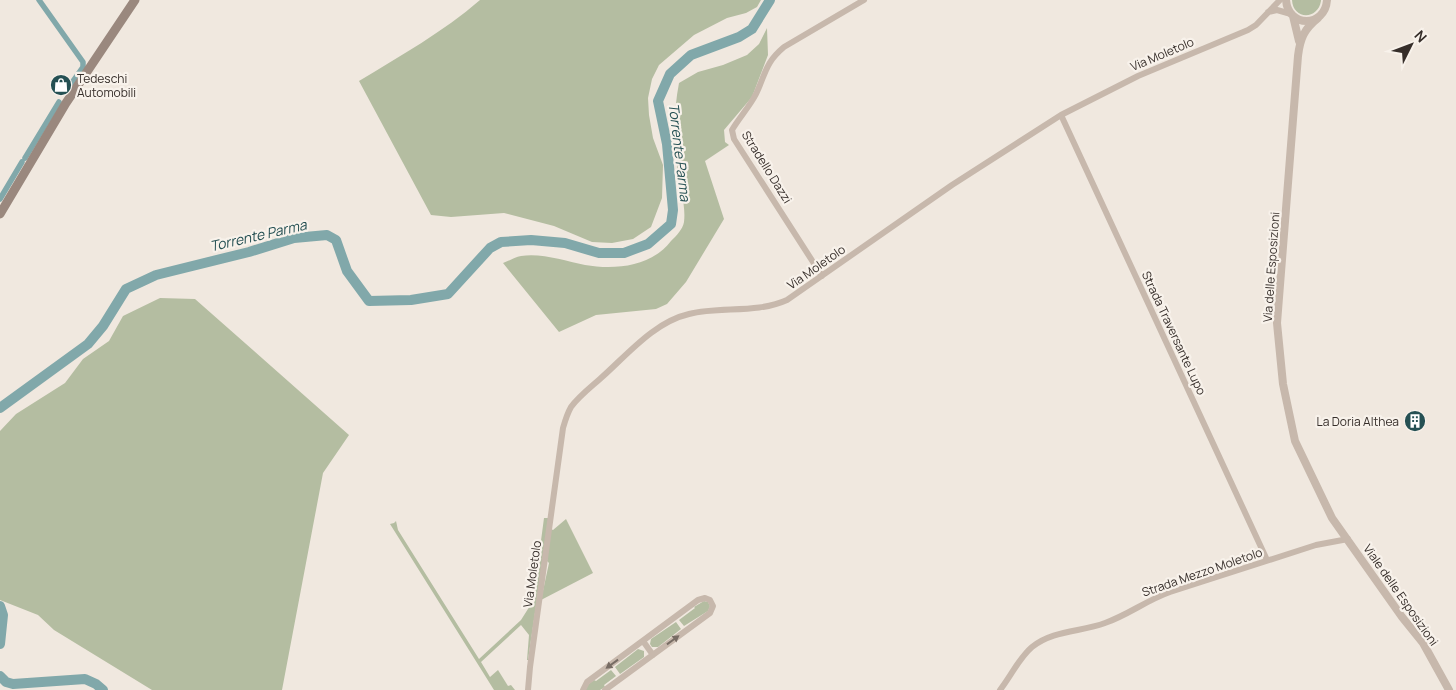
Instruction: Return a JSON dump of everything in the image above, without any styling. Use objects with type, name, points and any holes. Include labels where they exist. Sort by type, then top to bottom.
[{"type":"main road","points":[[0,214],[66,103],[135,0]]},
{"type":"street","name":"Stradello Dazzi","points":[[822,276],[734,139],[732,130],[756,95],[767,66],[773,56],[784,47],[864,0]]},
{"type":"street","name":"Via Moletolo","points":[[528,690],[563,428],[567,415],[572,406],[645,339],[672,320],[683,316],[701,312],[775,305],[793,296],[952,185],[1061,115],[1138,76],[1248,30],[1280,0]]},
{"type":"street","points":[[1286,0],[1291,16]]},
{"type":"street","points":[[1268,12],[1277,10],[1305,21],[1318,18],[1324,11],[1327,2]]},
{"type":"street","name":"Via delle Esposizioni","points":[[1291,16],[1299,43]]},
{"type":"street","name":"Via delle Esposizioni","points":[[1318,18],[1305,30],[1299,43],[1277,323],[1282,375],[1295,441],[1332,518],[1348,539]]},
{"type":"street","name":"Strada Traversante Lupo","points":[[1061,115],[1267,560]]},
{"type":"street","name":"Strada Mezzo Moletolo","points":[[1000,690],[1027,652],[1044,639],[1061,633],[1104,624],[1161,595],[1267,560],[1323,543],[1348,539]]},
{"type":"street","name":"Viale delle Esposizioni","points":[[1348,539],[1402,617],[1423,643],[1449,690]]},
{"type":"street","points":[[583,690],[586,683],[700,599],[705,598],[711,601],[712,608],[710,613],[605,690]]},
{"type":"street","points":[[642,641],[653,655]]},
{"type":"green space","points":[[480,0],[761,0],[757,7],[746,13],[727,18],[694,35],[659,65],[652,79],[648,98],[649,115],[653,138],[663,165],[662,198],[651,227],[633,239],[612,243],[592,242],[554,226],[504,213],[451,217],[431,215],[359,81],[436,33]]},
{"type":"green space","points":[[1292,0],[1321,1],[1315,12],[1306,15],[1301,14],[1293,7]]},
{"type":"green space","points":[[767,28],[768,55],[752,97],[724,130],[725,142],[729,145],[705,161],[724,219],[686,282],[667,304],[656,309],[596,315],[559,332],[503,263],[516,257],[529,255],[608,267],[632,265],[663,250],[679,232],[684,222],[675,140],[675,117],[679,83],[698,72],[723,65],[747,55],[759,44]]},
{"type":"green space","points":[[160,298],[195,299],[349,435],[323,473],[282,690],[152,690],[54,630],[38,615],[0,600],[0,431],[16,414],[65,383],[83,359],[109,341],[123,316]]},
{"type":"green space","points":[[544,518],[549,518],[528,660],[529,635],[521,625],[481,662],[490,677],[498,670],[508,686],[511,685],[515,690],[494,690],[390,524],[396,521],[398,530],[479,659],[521,620],[533,601]]},
{"type":"green space","points":[[566,519],[593,573],[541,600],[549,563],[547,561],[551,529],[553,530]]},
{"type":"green space","points":[[704,601],[708,602],[710,606],[708,611],[684,626],[679,620]]},
{"type":"green space","points":[[676,622],[681,629],[658,647],[652,647],[650,644],[651,639]]},
{"type":"green space","points":[[638,649],[644,651],[644,657],[620,674],[615,667]]},
{"type":"green space","points":[[611,670],[616,676],[604,685],[605,687],[600,690],[586,690],[586,686]]},
{"type":"waterway","points":[[39,0],[83,62],[83,67],[66,91]]},
{"type":"waterway","name":"Torrente Parma","points":[[0,408],[88,344],[103,326],[126,289],[156,275],[249,252],[294,238],[327,235],[336,240],[347,271],[369,301],[411,300],[448,294],[490,248],[501,242],[531,240],[565,243],[599,253],[624,253],[648,244],[671,224],[673,210],[667,144],[658,101],[670,74],[691,55],[739,37],[752,29],[770,0]]},
{"type":"waterway","points":[[25,158],[59,102]]},
{"type":"waterway","points":[[0,199],[22,162]]},
{"type":"waterway","name":"Torrente Parma","points":[[0,606],[3,615],[0,644]]},
{"type":"waterway","name":"Torrente Parma","points":[[0,676],[6,682],[13,684],[85,679],[103,690]]},
{"type":"place","name":"Tedeschi Automobili","points":[[61,85]]},
{"type":"place","name":"La Doria Althea","points":[[1415,421]]}]
